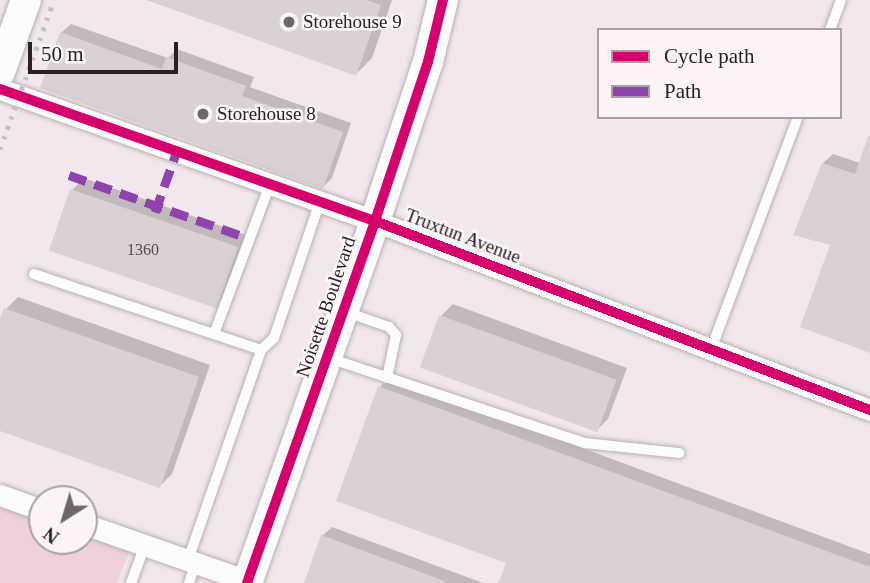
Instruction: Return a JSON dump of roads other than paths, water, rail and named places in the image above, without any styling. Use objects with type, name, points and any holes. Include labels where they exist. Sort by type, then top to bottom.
[{"type":"street","points":[[0,72],[26,0]]},
{"type":"street","name":"Noisette Boulevard","points":[[248,582],[375,221],[428,62],[443,0]]},
{"type":"street","name":"Truxtun Avenue","points":[[0,89],[375,221],[710,352],[870,410]]},
{"type":"street","points":[[0,495],[28,505]]},
{"type":"street","points":[[98,529],[248,582]]},
{"type":"lane","points":[[831,28],[841,0]]},
{"type":"lane","points":[[710,352],[797,119]]},
{"type":"lane","points":[[214,334],[270,184]]},
{"type":"lane","points":[[189,583],[192,561],[261,350],[274,338],[320,201]]},
{"type":"lane","points":[[34,274],[261,350]]},
{"type":"lane","points":[[343,312],[389,327],[396,335],[387,378]]},
{"type":"lane","points":[[327,358],[585,443],[679,453]]},
{"type":"lane","points":[[131,583],[145,545]]},
{"type":"railway","points":[[0,149],[54,0]]},
{"type":"place","name":"Storehouse 9","points":[[289,22]]},
{"type":"place","name":"Storehouse 8","points":[[203,114]]}]
